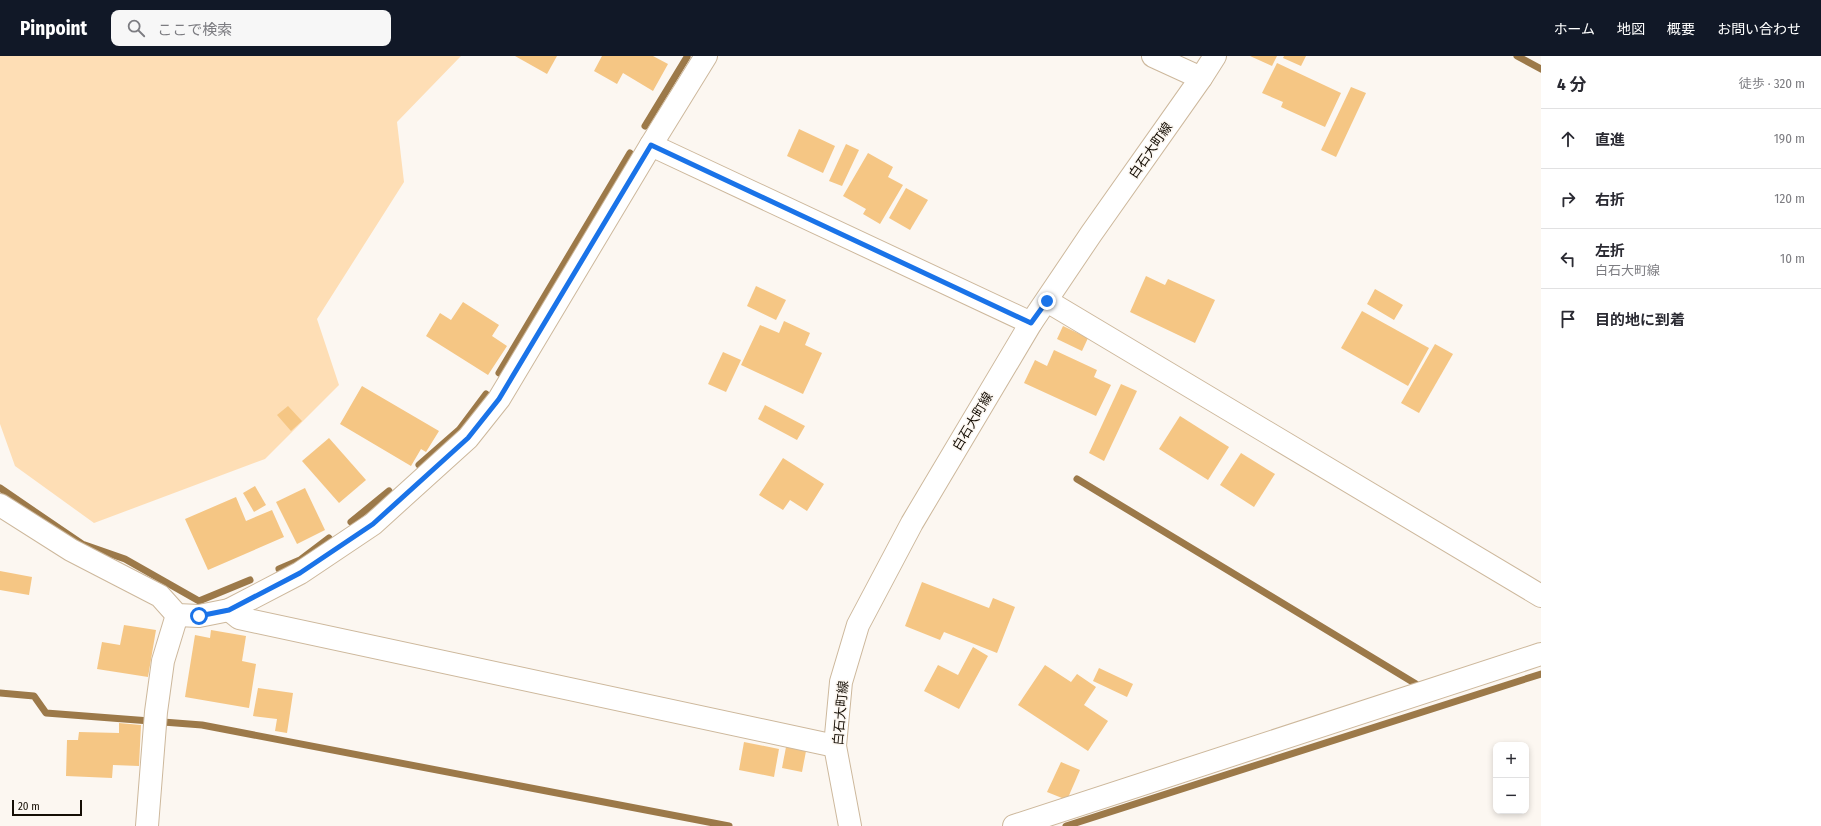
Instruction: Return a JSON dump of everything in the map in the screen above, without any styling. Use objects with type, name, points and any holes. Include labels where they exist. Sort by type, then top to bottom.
[{"type":"street","points":[[0,505],[71,550],[160,596],[177,615],[199,616],[229,610],[300,573],[373,524],[468,438],[499,399],[706,56]]},
{"type":"street","points":[[1153,56],[1201,78]]},
{"type":"street","name":"白石大町線","points":[[850,826],[835,746],[841,682],[858,625],[912,523],[1031,323],[1215,56]]},
{"type":"street","points":[[651,145],[1031,323]]},
{"type":"street","points":[[1047,301],[1541,596]]},
{"type":"street","points":[[229,610],[239,618],[835,746]]},
{"type":"street","points":[[147,826],[155,720],[163,661],[177,615]]},
{"type":"street","points":[[1014,826],[1541,654]]},
{"type":"shaded area","points":[[0,56],[461,56],[397,122],[404,182],[317,319],[339,385],[265,459],[94,523],[15,466],[0,424]]},
{"type":"building","points":[[515,56],[557,56],[547,74]]},
{"type":"building","points":[[602,56],[653,56],[668,64],[653,91],[623,73],[617,84],[594,71]]},
{"type":"building","points":[[1250,56],[1277,56],[1272,66]]},
{"type":"building","points":[[1284,56],[1306,56],[1301,66],[1283,58]]},
{"type":"building","points":[[1277,63],[1341,93],[1325,127],[1281,107],[1283,102],[1262,93]]},
{"type":"building","points":[[1351,87],[1366,93],[1336,157],[1321,150]]},
{"type":"building","points":[[799,129],[835,146],[823,173],[787,156]]},
{"type":"building","points":[[846,144],[859,150],[842,186],[829,181]]},
{"type":"building","points":[[868,153],[893,167],[888,177],[903,185],[880,224],[863,214],[866,209],[843,196]]},
{"type":"building","points":[[906,188],[928,200],[910,230],[889,218]]},
{"type":"building","points":[[1146,276],[1165,285],[1168,279],[1215,300],[1195,343],[1130,312]]},
{"type":"building","points":[[756,286],[786,300],[776,320],[747,306]]},
{"type":"building","points":[[1375,289],[1403,305],[1394,320],[1367,304]]},
{"type":"building","points":[[463,302],[499,325],[492,336],[507,346],[488,375],[426,336],[440,313],[451,320]]},
{"type":"building","points":[[1362,311],[1429,348],[1408,386],[1341,348]]},
{"type":"building","points":[[784,321],[810,333],[805,345],[822,353],[803,394],[741,365],[760,325],[779,333]]},
{"type":"building","points":[[1063,326],[1088,338],[1082,351],[1057,339]]},
{"type":"building","points":[[1435,344],[1453,354],[1419,413],[1401,403]]},
{"type":"building","points":[[1054,350],[1097,370],[1094,377],[1111,385],[1096,416],[1024,383],[1035,360],[1047,366]]},
{"type":"building","points":[[723,352],[741,360],[726,392],[708,384]]},
{"type":"building","points":[[1121,384],[1137,391],[1104,461],[1089,453]]},
{"type":"building","points":[[362,386],[439,431],[426,452],[421,449],[411,466],[340,424]]},
{"type":"building","points":[[765,405],[805,426],[797,440],[758,419]]},
{"type":"building","points":[[288,406],[302,421],[291,431],[277,415]]},
{"type":"building","points":[[1180,416],[1229,447],[1208,480],[1159,449]]},
{"type":"building","points":[[329,438],[366,480],[339,503],[302,461]]},
{"type":"building","points":[[1241,453],[1275,474],[1254,507],[1220,485]]},
{"type":"building","points":[[783,458],[824,484],[807,511],[790,500],[783,510],[759,495]]},
{"type":"building","points":[[255,486],[266,505],[254,512],[243,493]]},
{"type":"building","points":[[305,488],[325,530],[297,544],[276,502]]},
{"type":"building","points":[[236,497],[246,521],[272,510],[284,537],[208,570],[185,519]]},
{"type":"building","points":[[0,571],[32,577],[29,595],[0,590]]},
{"type":"building","points":[[922,582],[989,608],[993,598],[1015,607],[997,653],[944,632],[940,640],[905,626]]},
{"type":"building","points":[[124,625],[156,630],[148,677],[97,669],[102,642],[120,645]]},
{"type":"building","points":[[211,630],[246,636],[242,661],[256,664],[249,708],[185,697],[195,635],[210,638]]},
{"type":"building","points":[[973,647],[988,656],[959,709],[924,691],[938,665],[958,675]]},
{"type":"building","points":[[1045,665],[1071,682],[1077,674],[1096,687],[1084,705],[1108,721],[1088,751],[1018,705]]},
{"type":"building","points":[[1099,668],[1133,684],[1127,697],[1093,681]]},
{"type":"building","points":[[258,688],[293,693],[287,733],[275,731],[277,719],[253,716]]},
{"type":"building","points":[[119,723],[141,725],[139,766],[113,765],[112,778],[66,776],[67,740],[78,740],[79,732],[119,733]]},
{"type":"building","points":[[744,742],[779,749],[774,777],[739,770]]},
{"type":"building","points":[[786,747],[806,751],[802,772],[782,768]]},
{"type":"building","points":[[1061,762],[1080,770],[1067,800],[1047,792]]},
{"type":"waterway","points":[[1517,56],[1541,69]]},
{"type":"waterway","points":[[645,126],[687,57]]},
{"type":"waterway","points":[[499,373],[630,153]]},
{"type":"waterway","points":[[419,465],[459,430],[486,394]]},
{"type":"waterway","points":[[1077,479],[1416,684]]},
{"type":"waterway","points":[[0,488],[82,544],[125,559],[199,601],[250,580]]},
{"type":"waterway","points":[[351,522],[389,491]]},
{"type":"waterway","points":[[279,569],[300,560],[329,538]]},
{"type":"waterway","points":[[1066,826],[1541,674]]},
{"type":"waterway","points":[[0,693],[34,696],[46,713],[202,725],[729,826]]},
{"type":"route","points":[[199,616],[229,610],[300,573],[373,524],[468,438],[499,399],[651,145],[1031,323],[1047,301]]}]
